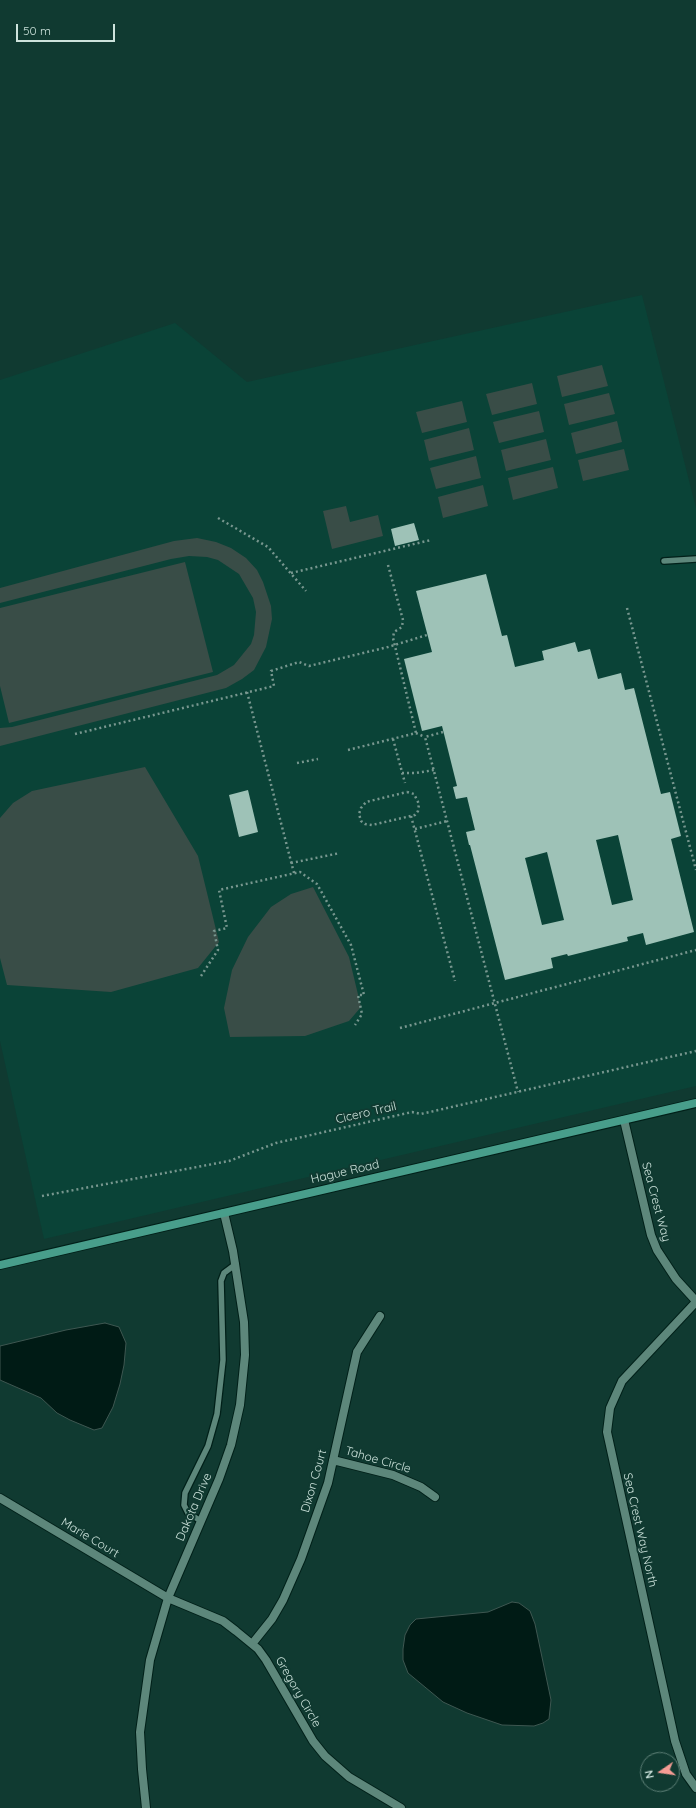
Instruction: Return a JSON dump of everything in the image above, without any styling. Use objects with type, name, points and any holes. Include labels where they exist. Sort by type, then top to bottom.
[{"type":"main road","name":"Hague Road","points":[[0,1265],[696,1103]]},
{"type":"street","name":"Sea Crest Way","points":[[624,1120],[654,1245],[665,1266],[696,1301]]},
{"type":"street","name":"Dakota Drive","points":[[146,1808],[140,1732],[142,1707],[150,1660],[168,1598],[219,1479],[231,1445],[240,1405],[245,1355],[244,1328],[236,1264],[224,1213]]},
{"type":"street","name":"Sea Crest Way North","points":[[696,1301],[622,1381],[610,1408],[607,1432],[675,1742],[686,1774],[696,1788]]},
{"type":"street","name":"Dixon Court","points":[[252,1644],[272,1619],[283,1600],[301,1560],[319,1512],[333,1460],[357,1352],[380,1316]]},
{"type":"street","name":"Tahoe Circle","points":[[333,1460],[393,1475],[421,1487],[435,1497]]},
{"type":"street","name":"Marie Court","points":[[0,1498],[168,1598]]},
{"type":"street","name":"Gregory Circle","points":[[168,1598],[222,1621],[252,1644],[266,1660],[313,1741],[325,1756],[349,1777],[401,1808]]},
{"type":"lane","points":[[664,561],[696,559]]},
{"type":"lane","points":[[201,1521],[188,1512],[184,1505],[185,1493],[208,1446],[217,1414],[223,1360],[222,1281],[224,1273],[236,1264]]},
{"type":"path","points":[[218,518],[268,547],[306,591]]},
{"type":"path","points":[[291,573],[431,540]]},
{"type":"path","points":[[388,565],[403,620],[402,626],[394,632],[394,645],[416,733]]},
{"type":"path","points":[[627,608],[696,870]]},
{"type":"path","points":[[75,734],[274,686],[271,671],[299,662],[309,666],[394,645],[427,635]]},
{"type":"path","points":[[247,692],[294,873]]},
{"type":"path","points":[[348,750],[416,733],[425,737],[443,732]]},
{"type":"path","points":[[425,737],[518,1092]]},
{"type":"path","points":[[393,739],[405,783]]},
{"type":"path","points":[[297,763],[318,758]]},
{"type":"path","points":[[402,773],[416,774],[434,770]]},
{"type":"path","points":[[407,792],[414,794],[419,804],[418,811],[412,816],[372,825],[365,824],[360,821],[359,814],[361,808],[366,802],[407,792]]},
{"type":"path","points":[[412,816],[455,981]]},
{"type":"path","points":[[415,829],[447,821]]},
{"type":"path","points":[[291,863],[340,853]]},
{"type":"path","points":[[201,976],[218,950],[214,931],[227,928],[219,890],[300,872],[318,884],[351,945],[364,995],[358,995],[362,1014],[355,1025]]},
{"type":"path","points":[[400,1028],[696,950]]},
{"type":"path","name":"Cicero Trail","points":[[42,1196],[229,1161],[276,1143],[412,1112],[421,1114],[696,1051]]},
{"type":"shaded area","points":[[642,295],[696,508],[696,1086],[44,1239],[0,1041],[0,380],[175,323],[247,382]]},
{"type":"shaded area","points":[[602,365],[608,386],[562,397],[557,376]]},
{"type":"shaded area","points":[[532,383],[537,404],[492,415],[486,394]]},
{"type":"shaded area","points":[[609,393],[615,414],[569,425],[564,404]]},
{"type":"shaded area","points":[[462,401],[467,422],[422,433],[416,412]]},
{"type":"shaded area","points":[[539,411],[544,432],[499,443],[493,422]]},
{"type":"shaded area","points":[[617,421],[622,442],[576,454],[571,433]]},
{"type":"shaded area","points":[[469,428],[474,450],[429,461],[424,440]]},
{"type":"shaded area","points":[[546,439],[551,460],[506,471],[501,450]]},
{"type":"shaded area","points":[[624,449],[629,470],[583,481],[578,460]]},
{"type":"shaded area","points":[[476,456],[481,478],[436,489],[430,468]]},
{"type":"shaded area","points":[[553,467],[558,488],[513,500],[508,478]]},
{"type":"shaded area","points":[[483,485],[488,506],[443,518],[438,497]]},
{"type":"shaded area","points":[[346,506],[350,522],[378,515],[383,536],[332,549],[323,511]]},
{"type":"shaded area","points":[[197,538],[216,542],[231,548],[246,558],[257,570],[263,582],[271,606],[272,619],[266,647],[254,670],[226,688],[0,746],[0,728],[12,727],[217,675],[234,665],[251,644],[254,635],[256,612],[253,598],[239,574],[218,560],[207,557],[189,556],[171,559],[0,603],[0,588],[174,541]]},
{"type":"shaded area","points":[[185,562],[213,672],[9,723],[0,686],[0,608]]},
{"type":"shaded area","points":[[145,767],[198,856],[219,942],[198,968],[111,992],[7,985],[0,958],[0,818],[13,803],[32,791]]},
{"type":"shaded area","points":[[313,887],[349,957],[361,1007],[349,1021],[305,1036],[230,1037],[224,1008],[232,970],[248,937],[271,907],[291,894]]},
{"type":"shaded area","points":[[105,1323],[119,1327],[126,1343],[124,1365],[120,1384],[113,1407],[102,1428],[94,1430],[70,1420],[57,1413],[41,1398],[0,1380],[0,1346],[66,1330]]},
{"type":"shaded area","points":[[512,1602],[519,1603],[530,1611],[535,1624],[551,1700],[549,1719],[534,1726],[502,1725],[467,1713],[443,1702],[408,1673],[403,1660],[405,1635],[410,1625],[416,1619],[488,1612]]},
{"type":"building","points":[[414,523],[419,540],[395,546],[391,529]]},
{"type":"building","points":[[486,574],[502,636],[507,635],[515,667],[544,660],[542,651],[575,642],[578,652],[590,649],[598,679],[621,673],[625,690],[634,688],[661,794],[670,792],[681,836],[671,839],[694,932],[646,945],[643,933],[627,937],[628,941],[568,956],[567,954],[551,958],[553,968],[505,980],[466,832],[475,830],[467,797],[456,799],[453,787],[457,786],[442,726],[422,731],[404,659],[432,652],[416,591]],"holes":[[[618,835],[633,900],[612,905],[596,840]],[[547,852],[564,920],[542,925],[525,858]]]},
{"type":"building","points":[[248,790],[258,832],[239,837],[229,795]]}]
